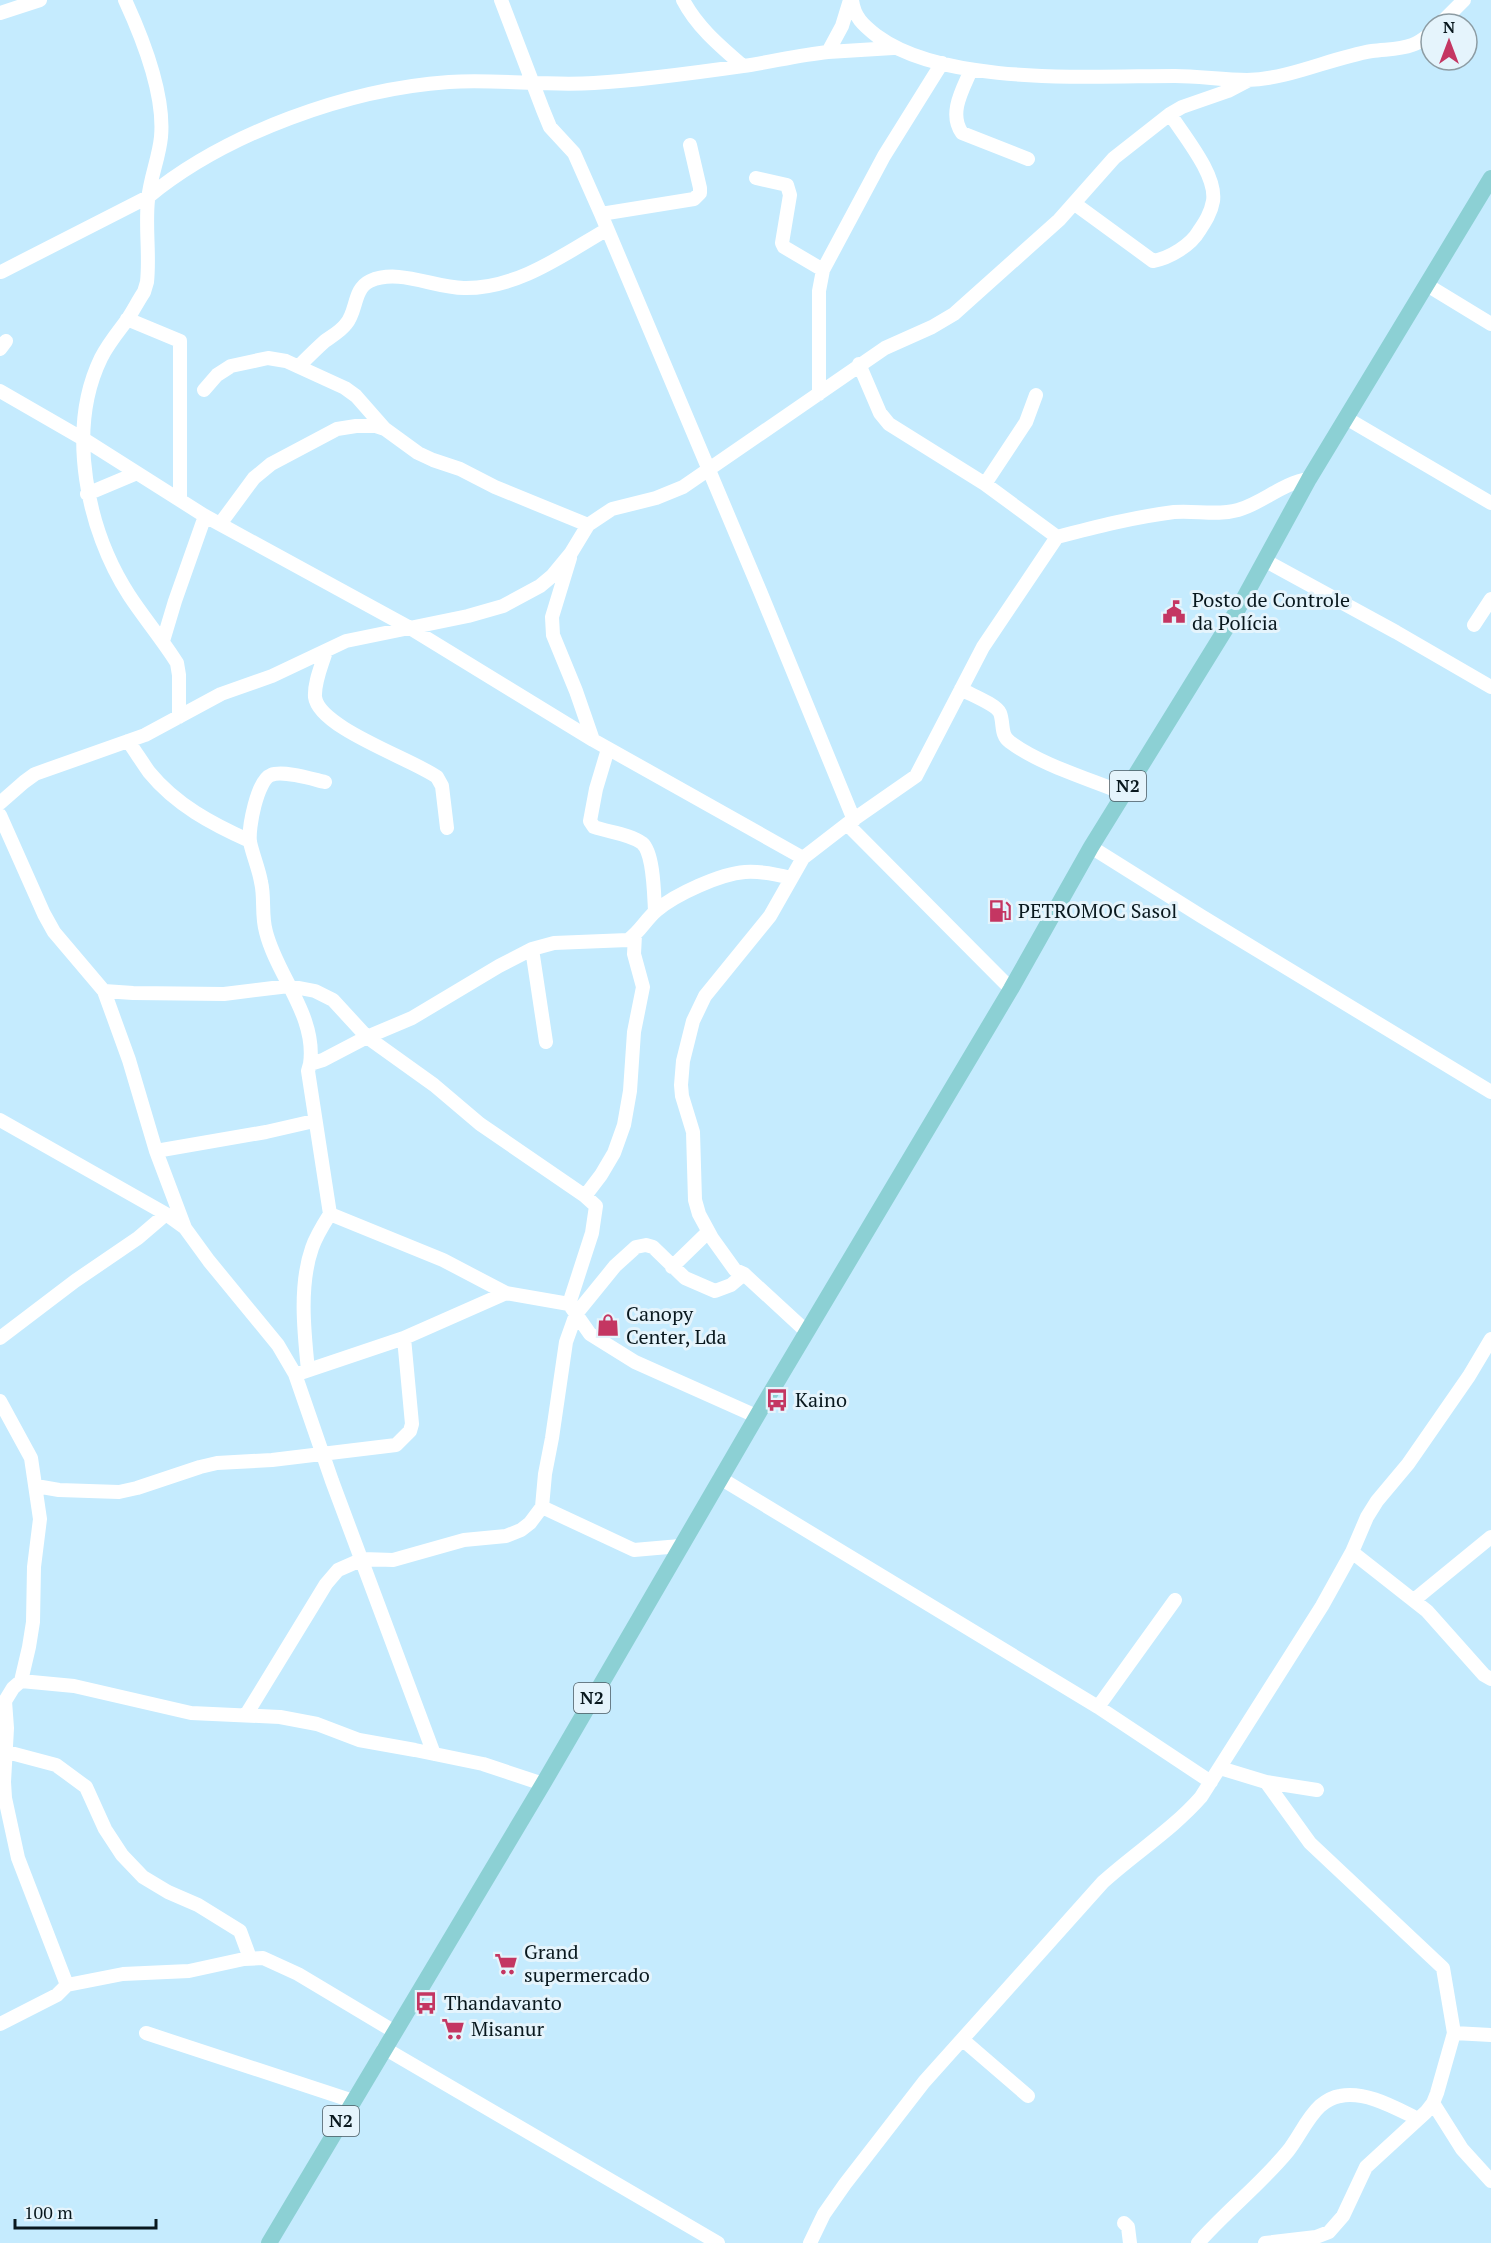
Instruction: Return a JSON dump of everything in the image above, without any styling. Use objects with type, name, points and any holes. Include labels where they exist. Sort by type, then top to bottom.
[{"type":"main road","name":"N2","points":[[269,2243],[543,1784],[756,1416],[1011,988],[1091,847],[1203,668],[1309,479],[1491,178]]},
{"type":"street","points":[[0,13],[40,0]]},
{"type":"street","points":[[125,0],[137,27],[152,75],[161,118],[159,152],[148,197],[147,282],[144,292],[100,358],[85,416],[87,494],[113,566],[129,595],[177,663],[180,717]]},
{"type":"street","points":[[501,0],[550,127],[574,153],[601,214],[709,471],[850,822],[1011,988]]},
{"type":"street","points":[[684,0],[702,28],[742,66]]},
{"type":"street","points":[[828,52],[842,26],[851,0]]},
{"type":"street","points":[[851,0],[853,12],[857,18],[893,48]]},
{"type":"street","points":[[1452,12],[1464,0]]},
{"type":"street","points":[[1,272],[148,197],[169,180],[245,136],[333,104],[412,86],[451,82],[592,83],[742,66],[828,52],[893,48],[971,70],[1028,75],[1179,76],[1249,80],[1283,74],[1371,51],[1412,45],[1419,41]]},
{"type":"street","points":[[819,394],[819,291],[823,270],[884,156],[942,63]]},
{"type":"street","points":[[971,70],[957,106],[958,127],[962,133],[1029,159]]},
{"type":"street","points":[[0,803],[35,774],[145,735],[221,694],[272,676],[346,641],[468,616],[503,606],[540,586],[571,553],[588,525],[612,510],[656,498],[683,487],[859,364],[885,348],[932,327],[954,314],[1075,204],[1114,158],[1182,107],[1228,91],[1249,80]]},
{"type":"street","points":[[1075,204],[1154,261],[1186,246],[1195,238],[1208,217],[1212,202],[1212,186],[1204,166],[1170,114]]},
{"type":"street","points":[[601,214],[694,199],[700,193],[700,188],[690,145]]},
{"type":"street","points":[[756,178],[788,185],[790,195],[782,243],[784,247],[823,270]]},
{"type":"street","points":[[298,366],[347,324],[358,296],[369,282],[386,277],[464,288],[487,286],[515,279],[544,267],[606,230]]},
{"type":"street","points":[[1427,285],[1491,324]]},
{"type":"street","points":[[127,319],[177,339],[181,345],[180,498]]},
{"type":"street","points":[[204,390],[217,375],[231,366],[268,358],[286,361],[345,388],[356,396],[385,429],[418,453],[588,525]]},
{"type":"street","points":[[859,364],[880,413],[890,424],[985,484],[1056,537]]},
{"type":"street","points":[[0,391],[180,498],[205,516],[410,628],[608,749],[803,858]]},
{"type":"street","points":[[985,484],[1026,422],[1036,395]]},
{"type":"street","points":[[1346,418],[1491,503]]},
{"type":"street","points":[[220,524],[254,478],[293,451],[337,429],[376,426],[385,429]]},
{"type":"street","points":[[87,494],[137,473]]},
{"type":"street","points":[[807,1332],[744,1274],[735,1270],[708,1232],[699,1214],[695,1200],[693,1132],[681,1085],[683,1061],[693,1021],[705,996],[770,916],[803,858],[916,776],[983,647],[1056,537],[1109,523],[1173,512],[1222,513],[1240,510],[1295,481],[1309,479]]},
{"type":"street","points":[[163,641],[205,516]]},
{"type":"street","points":[[571,553],[551,625],[593,740]]},
{"type":"street","points":[[1264,560],[1491,687]]},
{"type":"street","points":[[1474,625],[1491,599]]},
{"type":"street","points":[[326,651],[316,686],[318,707],[357,735],[437,777],[442,786],[447,828]]},
{"type":"street","points":[[961,689],[996,708],[1001,716],[1001,727],[1005,738],[1011,743],[1040,759],[1124,793]]},
{"type":"street","points":[[128,741],[150,772],[173,797],[210,823],[250,841]]},
{"type":"street","points":[[608,749],[590,821],[594,827],[635,839],[644,844],[649,854],[655,911]]},
{"type":"street","points":[[325,782],[291,775],[269,776],[262,783],[250,827],[250,841],[262,883],[262,915],[266,933],[306,1023],[310,1043],[308,1071],[314,1121],[330,1214],[317,1234],[307,1264],[304,1296],[305,1341],[301,1372],[323,1453],[434,1754]]},
{"type":"street","points":[[0,815],[54,932],[104,991],[129,1059],[156,1151],[185,1228],[209,1261],[301,1372]]},
{"type":"street","points":[[1091,847],[1491,1092]]},
{"type":"street","points":[[310,1064],[412,1018],[532,949],[554,943],[628,940],[655,911],[693,889],[733,874],[747,872],[775,874],[791,878]]},
{"type":"street","points":[[585,1196],[602,1175],[614,1153],[624,1125],[630,1091],[634,1032],[643,987],[634,954],[635,935]]},
{"type":"street","points":[[532,949],[546,1042]]},
{"type":"street","points":[[104,991],[224,994],[289,986],[315,991],[333,1000],[367,1037],[434,1085],[480,1124],[585,1196],[596,1206],[592,1233],[566,1342],[552,1438],[544,1474],[542,1507],[530,1523],[515,1533],[464,1540],[393,1560],[363,1559],[338,1570],[332,1575],[246,1715]]},
{"type":"street","points":[[0,1120],[166,1214],[185,1228]]},
{"type":"street","points":[[156,1151],[266,1132],[314,1121]]},
{"type":"street","points":[[0,1338],[75,1281],[138,1238],[166,1214]]},
{"type":"street","points":[[330,1214],[444,1260],[506,1293],[573,1309],[590,1334],[634,1362],[756,1416]]},
{"type":"street","points":[[672,1267],[708,1232]]},
{"type":"street","points":[[573,1309],[636,1247],[646,1245],[653,1247],[685,1278],[715,1291],[731,1285],[744,1274]]},
{"type":"street","points":[[301,1372],[404,1338],[506,1293]]},
{"type":"street","points":[[36,1486],[59,1490],[120,1492],[218,1463],[396,1445],[411,1431],[412,1424],[404,1338]]},
{"type":"street","points":[[810,2243],[824,2214],[845,2184],[924,2082],[1103,1882],[1178,1820],[1202,1797],[1322,1606],[1352,1552],[1372,1509],[1408,1464],[1491,1340]]},
{"type":"street","points":[[0,1401],[27,1446],[31,1458],[36,1486],[39,1534],[34,1567],[33,1622],[21,1682],[2,1700],[7,1752],[5,1798],[18,1858],[67,1985]]},
{"type":"street","points":[[720,1478],[1098,1707],[1211,1782]]},
{"type":"street","points":[[542,1507],[634,1551],[680,1546]]},
{"type":"street","points":[[1414,1600],[1491,1538]]},
{"type":"street","points":[[1352,1552],[1414,1600],[1490,1681]]},
{"type":"street","points":[[1098,1707],[1175,1599]]},
{"type":"street","points":[[21,1682],[74,1686],[191,1713],[280,1716],[317,1724],[358,1740],[483,1764],[543,1784]]},
{"type":"street","points":[[7,1752],[56,1765],[86,1787],[105,1829],[122,1856],[143,1876],[168,1892],[198,1905],[240,1931],[250,1958]]},
{"type":"street","points":[[1220,1768],[1266,1782],[1317,1790]]},
{"type":"street","points":[[1265,2243],[1318,2240],[1336,2227],[1366,2167],[1433,2103],[1454,2033],[1443,1968],[1310,1843],[1266,1782]]},
{"type":"street","points":[[0,2024],[57,1995],[67,1985],[123,1974],[189,1971],[250,1958],[263,1958],[281,1965],[394,2032]]},
{"type":"street","points":[[146,2033],[353,2102]]},
{"type":"street","points":[[1454,2033],[1491,2035]]},
{"type":"street","points":[[963,2040],[1028,2096]]},
{"type":"street","points":[[384,2048],[718,2243]]},
{"type":"street","points":[[1198,2243],[1219,2218],[1287,2151],[1312,2116],[1328,2100],[1351,2095],[1365,2097],[1384,2102],[1418,2119]]},
{"type":"street","points":[[1433,2103],[1462,2149],[1491,2181]]},
{"type":"street","points":[[1124,2223],[1128,2227],[1130,2243]]},
{"type":"place","name":"Posto de Controle da Polícia","points":[[1174,612]]},
{"type":"place","name":"PETROMOC Sasol","points":[[1000,911]]},
{"type":"place","name":"Canopy Center, Lda","points":[[608,1325]]},
{"type":"place","name":"Kaino","points":[[777,1400]]},
{"type":"place","name":"Grand supermercado","points":[[506,1964]]},
{"type":"place","name":"Thandavanto","points":[[426,2003]]},
{"type":"place","name":"Misanur","points":[[453,2029]]}]
